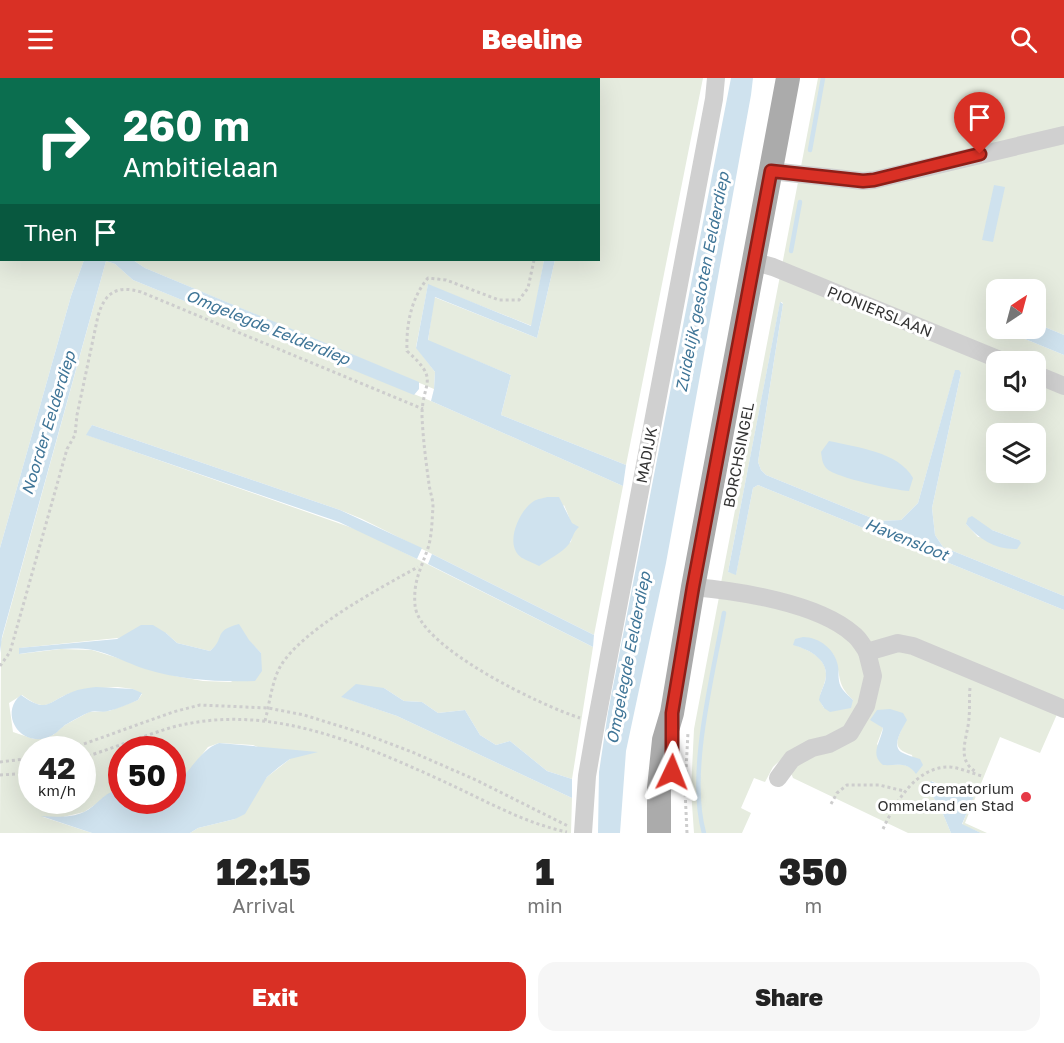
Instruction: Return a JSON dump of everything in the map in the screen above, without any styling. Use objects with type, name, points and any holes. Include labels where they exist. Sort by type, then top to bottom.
[{"type":"main road","name":"BORCHSINGEL","points":[[674,833],[672,788],[693,587],[788,78]]},
{"type":"main road","name":"BORCHSINGEL","points":[[659,833],[660,767],[664,740],[680,721]]},
{"type":"street","name":"MADIJK","points":[[576,830],[714,99],[716,78]]},
{"type":"street","points":[[771,171],[863,181],[874,180],[1064,135]]},
{"type":"street","name":"PIONIERSLAAN","points":[[755,262],[773,267],[986,354]]},
{"type":"street","points":[[1046,379],[1064,386]]},
{"type":"street","points":[[693,587],[713,588],[782,602],[829,617],[855,634],[867,652],[873,676],[866,706],[849,733],[792,759],[778,778]]},
{"type":"street","points":[[867,652],[898,643],[913,646],[1064,710]]},
{"type":"path","points":[[534,261],[528,288],[519,300],[499,300],[446,280],[428,278],[417,290],[406,331],[407,351],[421,363],[429,380],[423,409],[423,435],[433,505],[429,546],[416,578],[415,607],[421,624],[436,639],[475,666],[521,693],[558,711],[596,724]]},
{"type":"path","points":[[0,666],[10,652],[68,449],[75,435],[77,415],[98,316],[102,302],[108,296],[128,289],[141,292],[423,409]]},
{"type":"path","points":[[265,721],[279,668],[299,644],[333,618],[379,588],[420,566]]},
{"type":"path","points":[[883,829],[904,791],[933,770],[961,769],[982,776],[970,769],[964,757],[964,742],[970,715],[970,688],[977,673]]},
{"type":"path","points":[[96,740],[173,712],[200,705],[268,708],[323,721],[402,748],[476,780],[576,830]]},
{"type":"path","points":[[96,753],[174,727],[205,721],[285,723],[311,729],[382,753],[534,823],[565,832],[575,832]]},
{"type":"path","points":[[680,721],[687,833]]},
{"type":"path","points":[[0,762],[18,760]]},
{"type":"path","points":[[0,775],[18,773]]},
{"type":"path","points":[[831,804],[837,793],[847,785],[857,783],[904,791]]},
{"type":"shaded area","points":[[600,78],[703,78],[626,465],[501,415],[511,375],[428,341],[434,297],[537,338],[555,261],[600,261]]},
{"type":"shaded area","points":[[818,78],[1064,78],[1064,335],[1046,328],[1046,279],[986,279],[986,339],[1025,339],[1064,355],[1064,596],[943,547],[935,535],[932,508],[961,373],[955,371],[918,503],[901,520],[879,521],[766,475],[761,470],[758,462],[782,302],[728,572],[736,574],[753,488],[758,485],[1064,610],[1064,700],[869,642],[721,583]],"holes":[[[966,524],[992,530],[1019,540],[978,537]]]},
{"type":"shaded area","points":[[0,261],[84,261],[71,296],[0,548]]},
{"type":"shaded area","points":[[106,261],[115,264],[133,280],[431,401],[623,486],[594,635],[362,519],[92,425],[87,435],[361,531],[593,647],[572,779],[547,771],[510,741],[496,745],[480,735],[465,710],[438,713],[422,702],[404,701],[384,688],[342,697],[397,716],[572,798],[571,833],[190,833],[198,828],[235,819],[267,777],[290,759],[253,745],[219,743],[208,747],[186,775],[186,736],[108,736],[108,796],[96,804],[96,736],[48,736],[89,712],[109,711],[138,700],[142,694],[133,689],[118,687],[74,692],[44,705],[22,695],[9,703],[13,732],[25,736],[18,736],[18,814],[76,814],[63,817],[43,817],[92,833],[0,833],[1,642]],"holes":[[[564,505],[571,524],[571,542],[528,559],[522,558]],[[166,633],[177,643],[210,651],[216,646],[249,641],[261,653],[231,682],[203,681],[175,676],[92,650],[61,649],[19,654],[20,648]]]},
{"type":"shaded area","points":[[134,261],[544,261],[532,326],[428,285],[416,347],[435,372],[434,389],[145,268]]},
{"type":"shaded area","points":[[719,597],[804,614],[849,637],[866,669],[865,688],[847,725],[832,737],[791,750],[773,767],[765,782],[754,778],[741,808],[751,813],[742,833],[694,833],[691,790],[694,729]],"holes":[[[794,645],[833,654],[843,688],[853,700],[824,708],[820,694],[825,681],[825,667],[818,657]]]},
{"type":"shaded area","points":[[894,650],[916,653],[1058,712],[1040,753],[1000,737],[965,823],[987,833],[981,833],[962,825],[973,796],[956,793],[932,781],[926,787],[940,807],[951,833],[908,833],[793,778],[791,773],[794,766],[853,737],[875,659]],"holes":[[[906,720],[897,741],[900,749],[912,755],[916,773],[905,765],[891,765],[877,744],[883,728],[878,724]]]},
{"type":"water","points":[[731,78],[753,78],[751,95],[666,563],[626,751],[620,833],[598,833],[599,772],[608,712]]},
{"type":"water","points":[[994,185],[1005,187],[993,242],[982,240]]},
{"type":"water","name":"Noorder Eelderdiep","points":[[84,261],[106,261],[2,637],[0,653],[0,548],[71,296]]},
{"type":"water","name":"Omgelegde Eelderdiep","points":[[106,261],[134,261],[145,268],[419,382],[419,389],[414,395],[133,280],[115,264]]},
{"type":"water","points":[[544,261],[555,261],[537,338],[435,297],[428,340],[511,375],[501,415],[626,465],[623,486],[431,401],[435,372],[416,348],[428,284],[531,326]]},
{"type":"water","name":"Havensloot","points":[[780,302],[783,304],[758,462],[761,470],[766,475],[879,521],[901,520],[918,503],[955,370],[959,370],[961,373],[932,508],[935,535],[943,547],[1064,596],[1064,610],[758,485],[753,488],[736,575],[728,572]]},
{"type":"water","points":[[1046,328],[1064,335],[1064,355],[1025,339],[1046,339]]},
{"type":"water","points":[[92,425],[340,510],[422,548],[417,559],[339,522],[86,435]]},
{"type":"water","points":[[829,441],[864,448],[898,462],[913,478],[909,491],[853,480],[827,469],[821,452]]},
{"type":"water","points":[[559,497],[572,523],[579,527],[566,547],[539,566],[522,558],[516,552],[513,537],[515,528],[528,506],[535,500]]},
{"type":"water","points":[[972,516],[992,530],[1019,540],[1021,543],[1017,549],[1009,549],[988,542],[966,524],[968,518]]},
{"type":"water","points":[[432,554],[594,635],[593,647],[428,564]]},
{"type":"water","points":[[239,624],[261,653],[262,671],[255,681],[213,681],[172,676],[93,650],[56,649],[19,654],[19,648],[117,639],[141,625],[153,625],[177,643],[210,651],[225,629]]},
{"type":"water","points":[[803,637],[815,639],[834,654],[840,684],[853,700],[851,708],[830,712],[824,708],[819,700],[825,682],[825,668],[818,657],[793,645],[795,639]]},
{"type":"water","points":[[356,684],[384,688],[404,701],[422,702],[438,713],[465,710],[480,735],[496,745],[510,741],[547,771],[572,779],[572,798],[397,716],[341,697]]},
{"type":"water","points":[[96,687],[133,689],[142,693],[138,700],[119,708],[106,712],[92,711],[50,736],[26,736],[15,726],[12,710],[21,695],[42,705],[84,689]]},
{"type":"water","points":[[890,709],[903,713],[907,720],[897,745],[901,752],[920,759],[923,765],[916,774],[909,767],[883,765],[877,757],[876,752],[883,728],[870,720],[877,710]]},
{"type":"water","points":[[219,743],[318,752],[290,759],[267,777],[245,814],[235,819],[198,828],[190,833],[92,833],[41,816],[96,814],[96,803],[108,794],[108,814],[186,814],[186,773],[205,751]]},
{"type":"water","points":[[931,781],[956,793],[974,796],[962,824],[981,833],[951,833],[940,807],[926,787]]},
{"type":"waterway","points":[[810,150],[823,78]]},
{"type":"waterway","points":[[791,251],[800,202]]},
{"type":"waterway","points":[[704,833],[698,782],[700,753],[708,694],[724,613]]},
{"type":"place","name":"Crematorium Ommeland en Stad","points":[[1026,797]]},
{"type":"route","points":[[672,772],[672,713],[693,587],[771,171],[863,181],[980,154]]},
{"type":"water label","name":"Zuidelijk gesloten Eelderdiep","points":[[702,282]]}]
